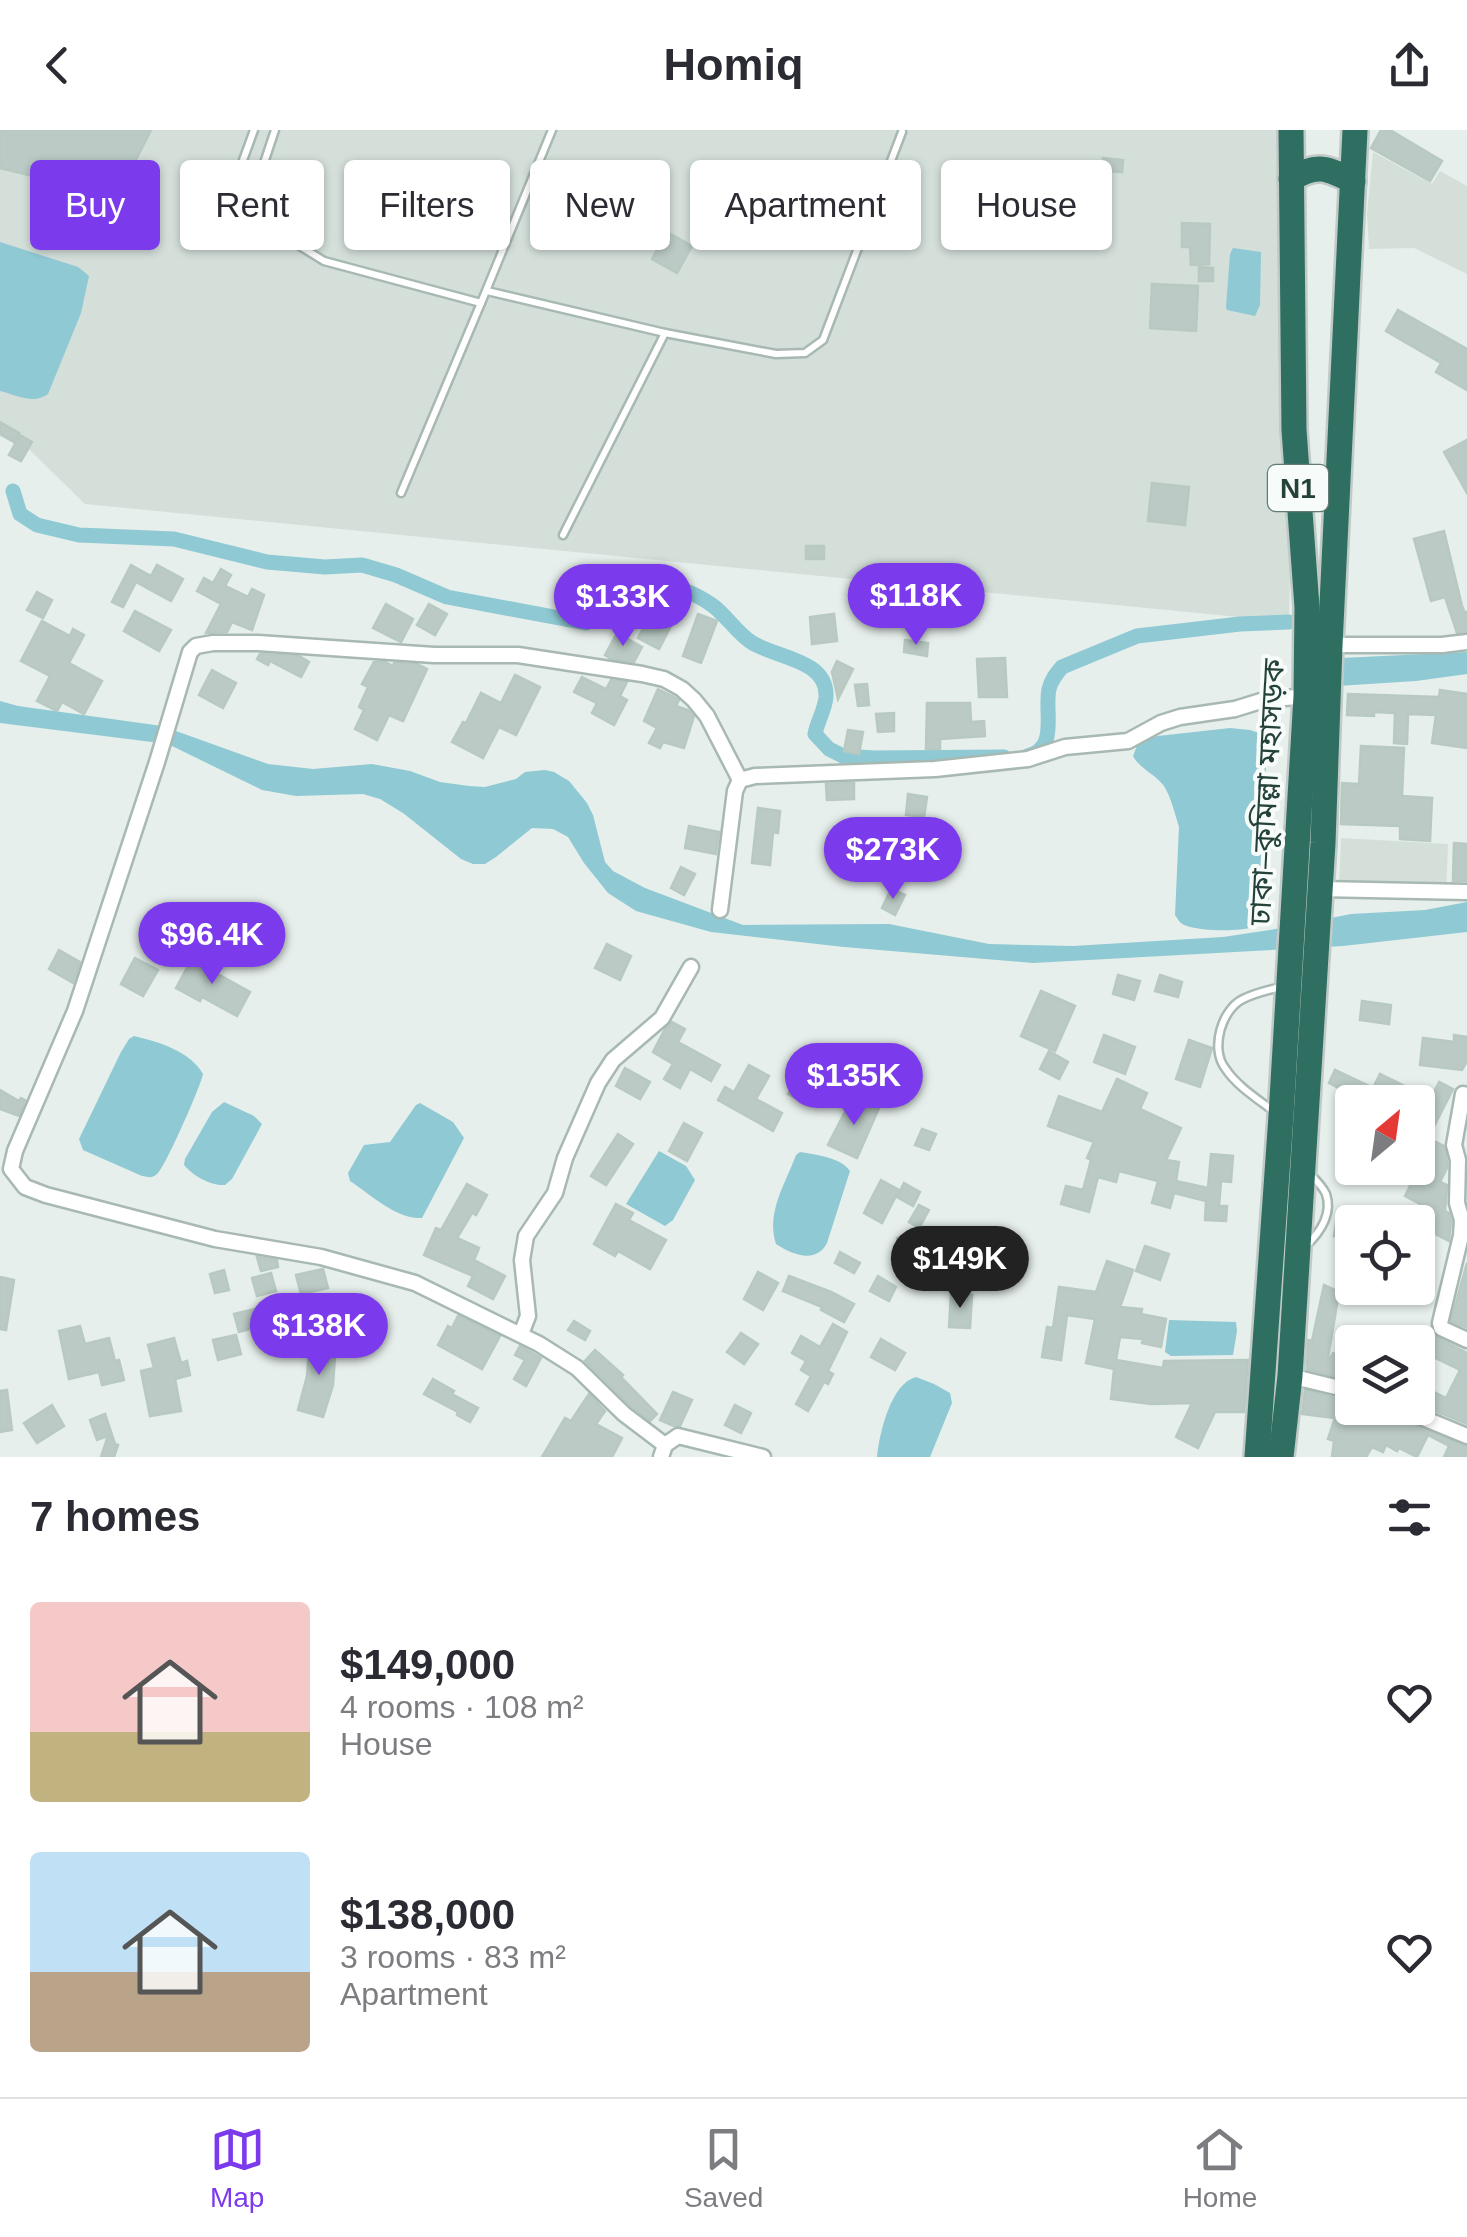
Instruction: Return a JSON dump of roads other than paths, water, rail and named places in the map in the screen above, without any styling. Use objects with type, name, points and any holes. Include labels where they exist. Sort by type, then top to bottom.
[{"type":"highway","name":"ঢাকা–কুমিল্লা মহাসড়ক","points":[[1291,130],[1294,430],[1307,608],[1311,900]]},
{"type":"highway","name":"ঢাকা–কুমিল্লা মহাসড়ক","points":[[1311,900],[1323,843],[1355,130]]},
{"type":"highway","points":[[1291,179],[1306,169],[1319,168],[1353,182]]},
{"type":"highway","name":"N1","points":[[1257,1457],[1282,1116],[1298,972],[1311,900]]},
{"type":"highway","name":"N1","points":[[1281,1457],[1290,1376],[1302,1165],[1298,972]]},
{"type":"highway","points":[[1287,1405],[1295,1457]]},
{"type":"street","points":[[1330,646],[1442,646],[1467,642]]},
{"type":"street","points":[[740,780],[707,716],[682,689],[642,674],[518,655],[434,656],[258,643],[196,646],[190,652],[75,1011],[15,1151],[11,1169],[25,1187],[46,1195],[215,1240],[321,1257],[416,1283],[521,1334],[577,1368],[663,1451],[678,1436],[763,1457]]},
{"type":"street","points":[[720,910],[735,791],[740,780],[754,776],[935,769],[1028,759],[1065,748],[1128,741],[1180,717],[1306,696]]},
{"type":"street","points":[[1311,900],[1467,892]]},
{"type":"street","points":[[521,1334],[528,1316],[522,1260],[526,1236],[555,1193],[565,1158],[598,1082],[613,1060],[662,1018],[691,967]]},
{"type":"street","points":[[1467,1095],[1464,1094],[1454,1145],[1462,1236],[1440,1323],[1441,1328],[1467,1340]]},
{"type":"street","points":[[1290,1376],[1335,1387]]},
{"type":"street","points":[[1435,1423],[1467,1436]]},
{"type":"lane","points":[[243,160],[254,130]]},
{"type":"lane","points":[[265,160],[275,130]]},
{"type":"lane","points":[[401,493],[552,130]]},
{"type":"lane","points":[[487,291],[665,333],[776,354],[805,352],[822,340],[902,132]]},
{"type":"lane","points":[[306,250],[324,261],[480,303]]},
{"type":"lane","points":[[563,535],[665,333]]},
{"type":"lane","points":[[1282,1116],[1250,1093],[1223,1066],[1219,1036],[1225,1017],[1238,1000],[1298,972]]},
{"type":"water","points":[[0,242],[78,267],[89,276],[81,313],[48,394],[37,399],[0,391]]},
{"type":"water","points":[[1233,248],[1261,252],[1260,305],[1255,316],[1226,307]]},
{"type":"water","points":[[1467,652],[1467,674],[1337,686],[1341,658]]},
{"type":"water","points":[[0,701],[162,726],[268,764],[313,769],[372,764],[440,782],[485,787],[516,779],[525,772],[554,772],[569,781],[587,803],[605,862],[613,871],[645,888],[743,925],[889,924],[989,944],[1073,946],[1223,937],[1351,914],[1425,910],[1467,902],[1467,932],[1343,946],[1033,963],[711,932],[636,911],[608,893],[568,837],[553,829],[532,828],[485,864],[473,864],[380,799],[363,794],[296,796],[262,790],[168,744],[0,723]]},
{"type":"water","points":[[1230,728],[1265,735],[1269,910],[1261,922],[1247,929],[1193,928],[1175,915],[1179,827],[1171,800],[1164,786],[1133,756],[1140,738]]},
{"type":"water","points":[[134,1036],[182,1053],[203,1074],[168,1156],[158,1173],[150,1177],[83,1150],[79,1139],[121,1052]]},
{"type":"water","points":[[224,1102],[262,1124],[225,1185],[203,1180],[184,1165],[212,1112]]},
{"type":"water","points":[[420,1103],[453,1122],[464,1138],[422,1218],[413,1218],[384,1205],[350,1181],[348,1173],[364,1145],[390,1142]]},
{"type":"water","points":[[659,1151],[686,1166],[695,1180],[673,1220],[665,1226],[626,1204]]},
{"type":"water","points":[[800,1152],[834,1160],[850,1171],[827,1243],[811,1255],[797,1254],[776,1244],[774,1232],[778,1199]]},
{"type":"water","points":[[1169,1320],[1236,1322],[1233,1355],[1171,1356],[1165,1352]]},
{"type":"water","points":[[916,1377],[950,1393],[952,1403],[930,1457],[877,1457],[893,1399],[907,1381]]},
{"type":"waterway","points":[[13,491],[20,514],[37,525],[79,535],[174,539],[267,562],[325,567],[362,565],[447,597],[586,623],[646,590],[676,588],[712,605],[751,642],[798,661],[818,675],[826,697],[815,734],[829,749],[843,756],[874,758],[1004,757]]},
{"type":"waterway","points":[[1027,756],[1037,752],[1047,738],[1049,689],[1062,667],[1137,636],[1289,622]]}]
